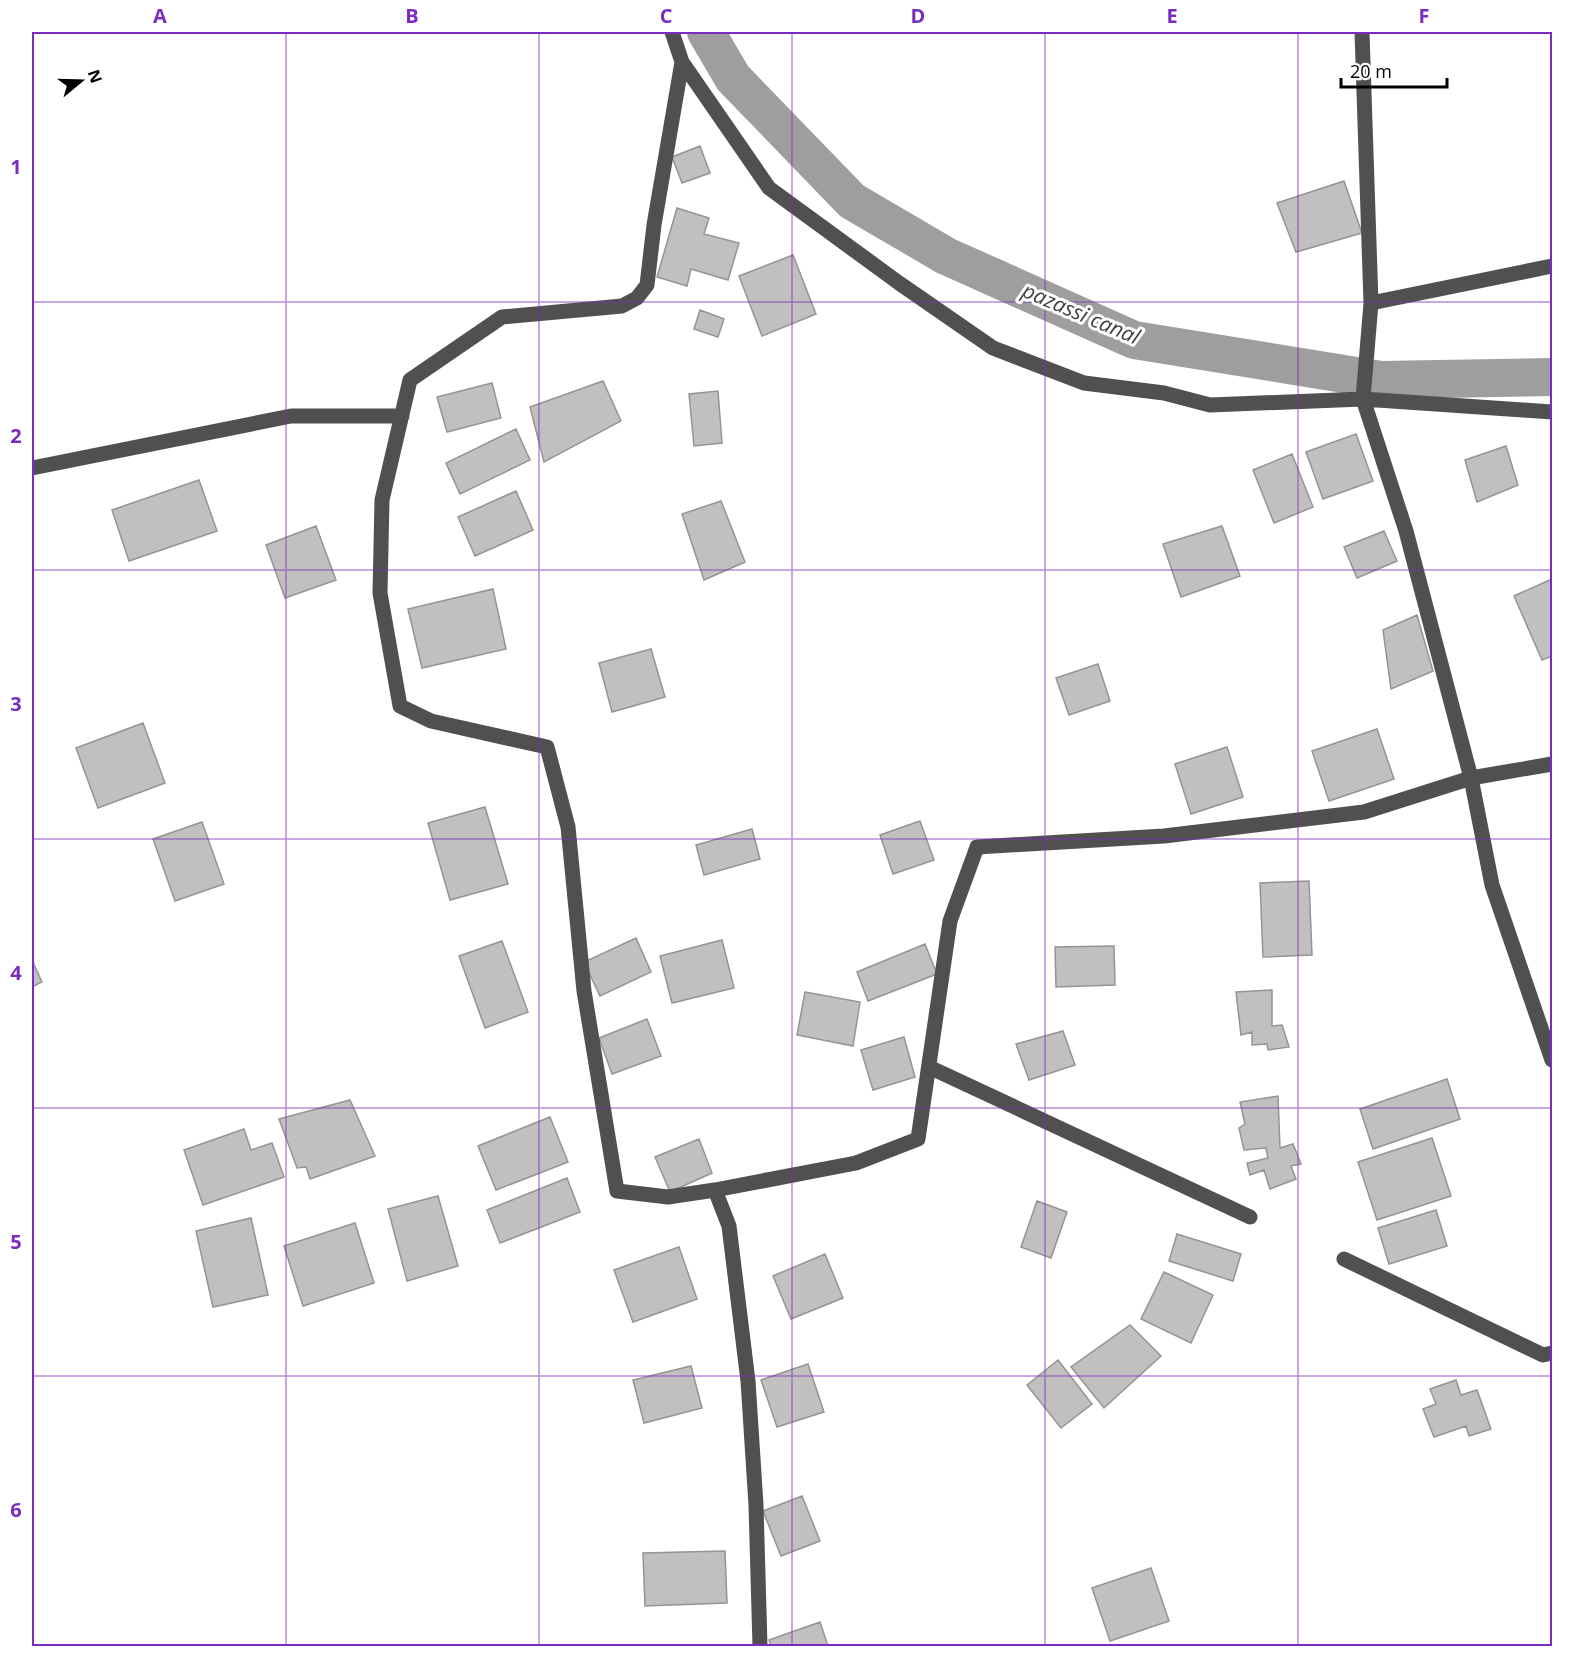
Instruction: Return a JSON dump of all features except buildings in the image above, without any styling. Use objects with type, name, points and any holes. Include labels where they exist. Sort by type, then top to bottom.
[{"type":"street","points":[[672,32],[682,62],[769,188],[993,348],[1084,383],[1164,393],[1210,405],[1363,398],[1552,412]]},
{"type":"street","points":[[1362,32],[1371,303],[1363,398],[1406,531],[1471,778],[1492,885],[1552,1060]]},
{"type":"street","points":[[682,62],[654,225],[647,285],[637,298],[622,306],[502,317],[410,380],[382,500],[380,593],[400,706],[431,721],[547,747],[568,827],[584,992],[617,1191],[668,1197],[715,1190],[856,1163],[918,1139],[950,921],[977,847],[1164,836],[1364,812],[1471,778],[1552,764]]},
{"type":"street","points":[[1371,303],[1552,266]]},
{"type":"street","points":[[32,468],[291,416],[402,416]]},
{"type":"street","points":[[929,1067],[1250,1217]]},
{"type":"street","points":[[715,1190],[729,1226],[748,1381],[762,1635],[760,1647]]},
{"type":"street","points":[[1344,1259],[1543,1355],[1552,1353]]},
{"type":"waterway","name":"pazassi canal","points":[[706,32],[733,78],[852,201],[946,256],[1134,340],[1381,380],[1552,377]]}]
